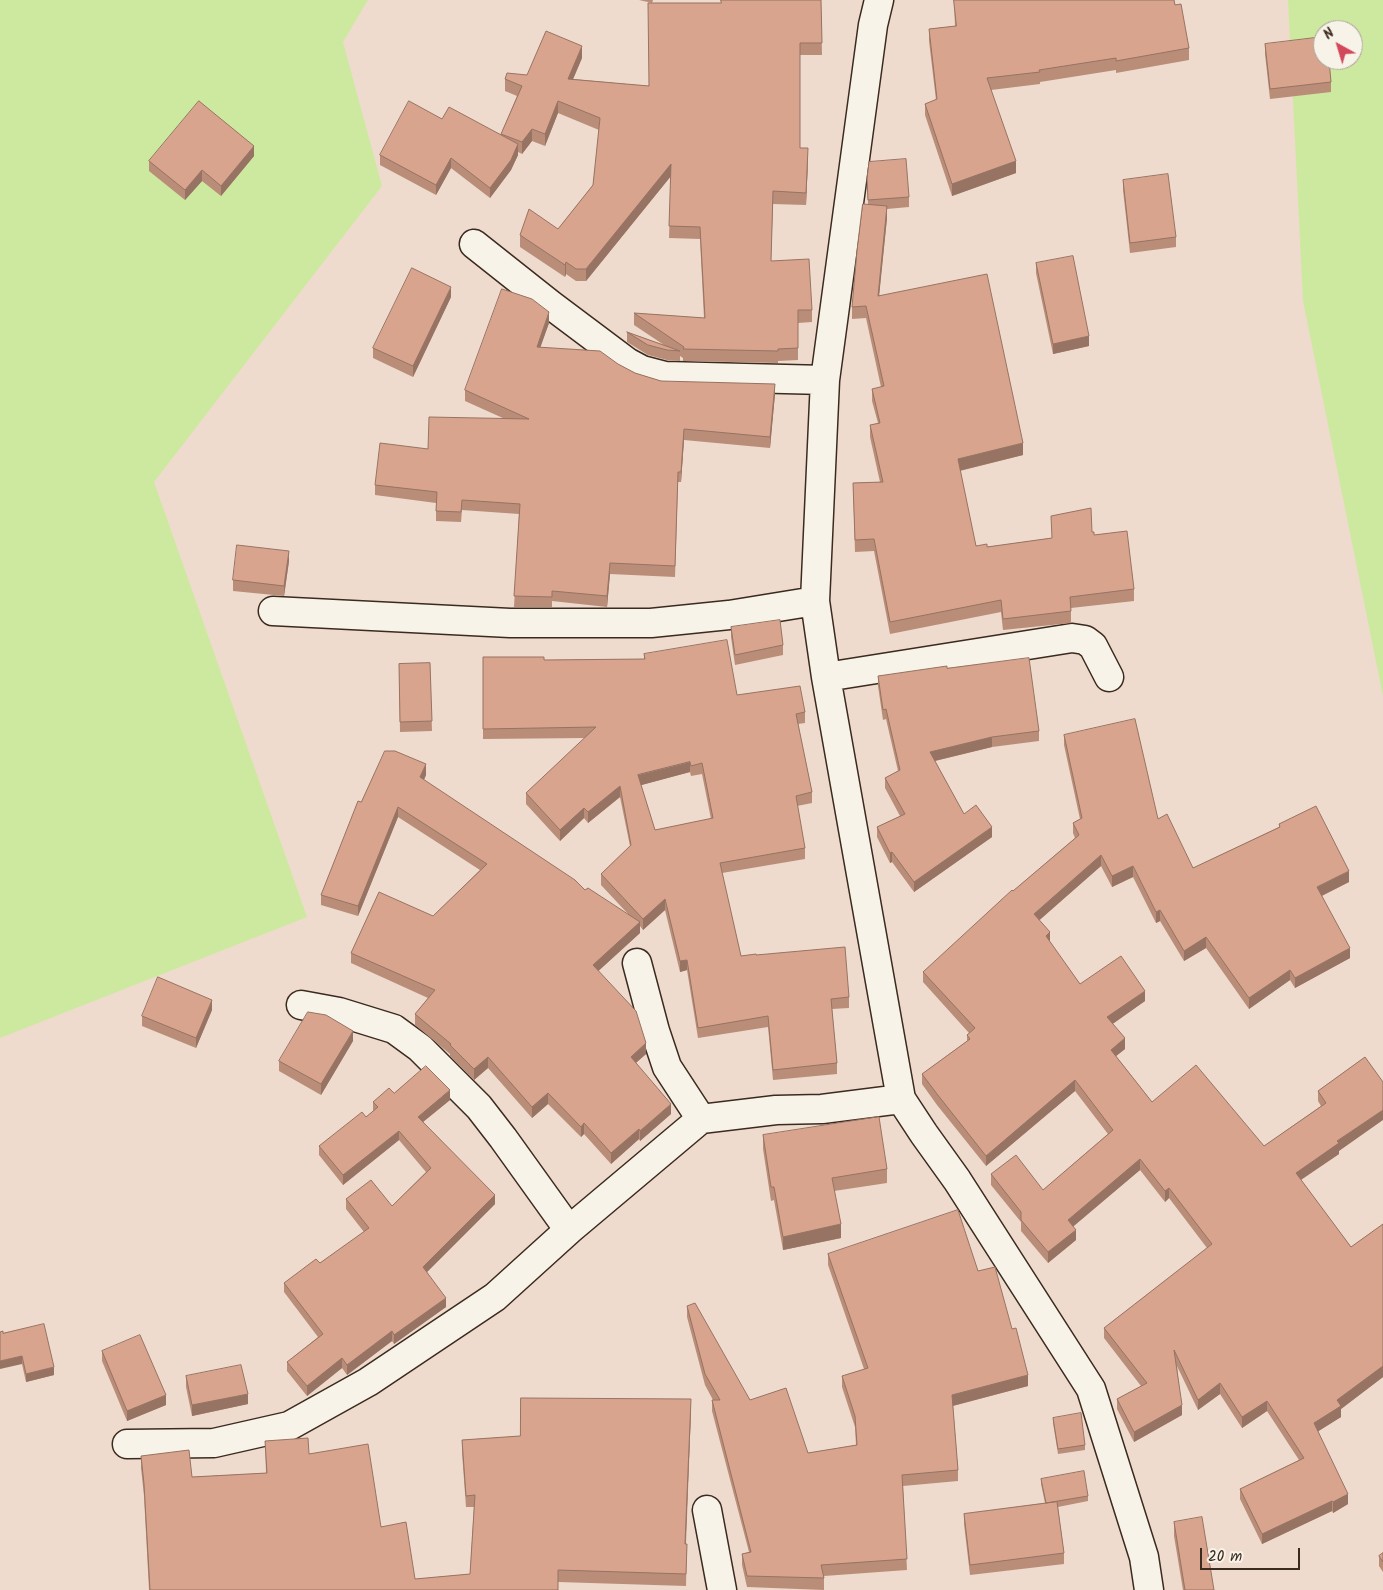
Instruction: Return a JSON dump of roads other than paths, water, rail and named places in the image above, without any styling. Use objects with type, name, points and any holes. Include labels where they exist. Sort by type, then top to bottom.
[{"type":"street","points":[[879,0],[872,25],[825,380],[815,601],[826,677],[901,1099],[957,1180],[1091,1390],[1144,1557],[1149,1590]]},
{"type":"street","points":[[474,244],[612,351],[642,370],[664,376],[825,380]]},
{"type":"street","points":[[273,611],[510,623],[651,623],[729,615],[815,601]]},
{"type":"street","points":[[826,677],[1072,638],[1085,640],[1093,646],[1109,677]]},
{"type":"street","points":[[637,963],[666,1067],[700,1119]]},
{"type":"street","points":[[302,1004],[338,1012],[394,1029],[420,1048],[479,1107],[569,1230]]},
{"type":"street","points":[[127,1444],[214,1443],[289,1426],[368,1382],[495,1296],[569,1230],[700,1119],[776,1110],[822,1109],[901,1099]]},
{"type":"street","points":[[707,1510],[722,1590]]}]
